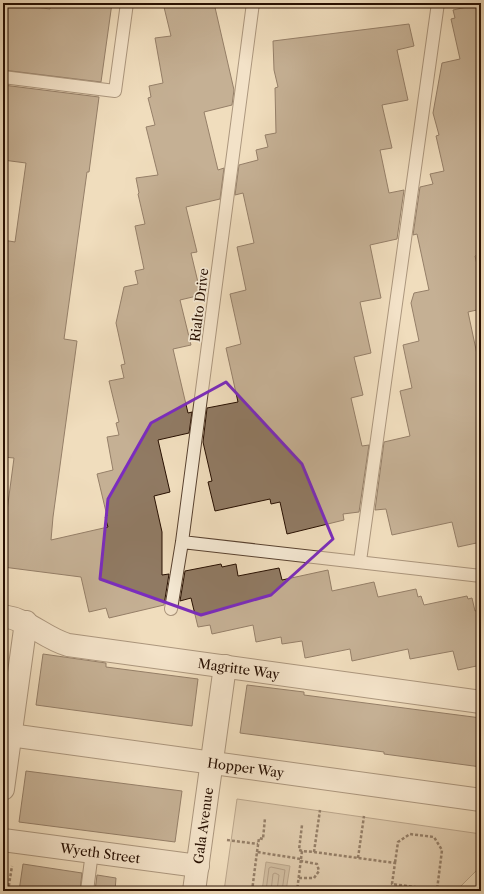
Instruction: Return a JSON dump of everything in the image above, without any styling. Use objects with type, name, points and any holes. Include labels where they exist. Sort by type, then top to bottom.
[{"type":"street","name":"Magritte Way","points":[[3,616],[26,622],[54,640],[68,645],[481,702]]},
{"type":"street","points":[[3,785],[26,622]]},
{"type":"street","name":"Gala Avenue","points":[[194,891],[225,666]]},
{"type":"street","name":"Hopper Way","points":[[10,735],[481,800]]},
{"type":"street","name":"Wyeth Street","points":[[3,840],[198,866]]},
{"type":"lane","points":[[3,77],[115,92],[127,3]]},
{"type":"lane","name":"Rialto Drive","points":[[171,609],[182,542],[253,3]]},
{"type":"lane","points":[[360,561],[438,3]]},
{"type":"lane","points":[[182,542],[360,561],[481,576]]},
{"type":"lane","points":[[87,891],[92,852]]},
{"type":"path","points":[[314,852],[320,810]]},
{"type":"path","points":[[358,858],[364,816]]},
{"type":"path","points":[[252,891],[259,838],[263,839],[265,818]]},
{"type":"path","points":[[297,891],[302,851],[299,850],[302,825]]},
{"type":"path","points":[[410,834],[434,837],[442,850],[437,890],[392,884],[395,862],[398,842],[410,834]]},
{"type":"path","points":[[226,840],[258,844]]},
{"type":"path","points":[[302,851],[395,862]]},
{"type":"path","points":[[257,852],[317,864],[319,871],[316,877],[299,878]]},
{"type":"path","points":[[8,891],[13,862]]},
{"type":"highlighted area","points":[[226,382],[302,464],[333,539],[271,595],[201,615],[100,579],[108,499],[151,423]]},
{"type":"shaded area","points":[[237,799],[481,834],[481,866],[456,891],[224,891]]},
{"type":"water","points":[[266,862],[290,866],[286,891],[262,891]]},
{"type":"building","points":[[3,3],[50,9],[51,3],[112,3],[101,82],[3,70]]},
{"type":"building","points":[[163,3],[214,3],[234,90],[232,105],[204,112],[218,170],[224,168],[220,199],[186,207],[197,252],[191,253],[201,295],[180,300],[191,345],[173,349],[188,413],[192,412],[189,433],[158,440],[170,492],[154,496],[162,532],[162,575],[169,574],[164,605],[109,618],[106,608],[89,612],[81,577],[3,567],[3,510],[7,511],[14,458],[3,457],[3,240],[15,242],[26,163],[3,160],[3,85],[99,97],[64,339],[77,341],[51,540],[108,527],[105,517],[107,516],[97,474],[113,470],[107,437],[119,435],[116,423],[119,422],[109,381],[124,378],[121,365],[125,364],[116,323],[124,287],[138,284],[135,271],[144,269],[135,226],[145,224],[136,178],[158,175],[146,127],[155,125],[148,98],[151,97],[149,86],[163,83],[155,38],[171,36]]},
{"type":"building","points":[[481,4],[481,254],[475,256],[481,281],[481,309],[468,312],[481,373],[481,542],[458,547],[452,522],[392,535],[386,509],[375,510],[384,442],[410,436],[400,391],[412,388],[403,345],[419,341],[411,303],[414,293],[429,290],[417,234],[413,235],[420,187],[433,184],[430,174],[444,171],[436,136],[439,135],[433,113],[442,63],[460,59],[451,19],[455,18],[453,10]]},
{"type":"building","points":[[409,24],[414,46],[397,50],[408,100],[382,105],[392,148],[380,150],[389,193],[404,190],[397,239],[370,245],[381,298],[360,302],[371,353],[354,357],[363,395],[351,398],[362,446],[369,445],[359,512],[343,514],[344,520],[287,534],[280,502],[271,504],[270,499],[215,511],[208,482],[212,481],[203,442],[207,408],[238,402],[226,348],[241,344],[230,294],[246,290],[237,247],[254,243],[243,193],[235,195],[239,165],[258,160],[256,150],[268,147],[265,135],[276,133],[275,88],[278,87],[274,70],[273,41]]},
{"type":"building","points":[[221,564],[222,567],[236,564],[238,576],[279,568],[282,580],[328,570],[332,591],[374,582],[378,597],[416,589],[418,597],[421,596],[424,605],[467,596],[468,599],[472,598],[475,611],[481,609],[481,665],[458,670],[453,651],[410,659],[408,649],[352,661],[350,649],[305,658],[302,641],[282,644],[281,637],[256,642],[253,625],[212,634],[210,625],[198,627],[191,598],[180,601],[185,571]]},
{"type":"building","points":[[43,654],[106,663],[106,667],[198,679],[192,726],[36,705]]},
{"type":"building","points":[[247,685],[304,692],[304,695],[481,718],[481,767],[384,754],[384,752],[240,733]]},
{"type":"building","points":[[26,771],[182,791],[175,842],[19,822]]},
{"type":"building","points":[[23,864],[82,873],[80,891],[19,891]]},
{"type":"building","points":[[97,875],[116,878],[115,891],[95,891]]}]
